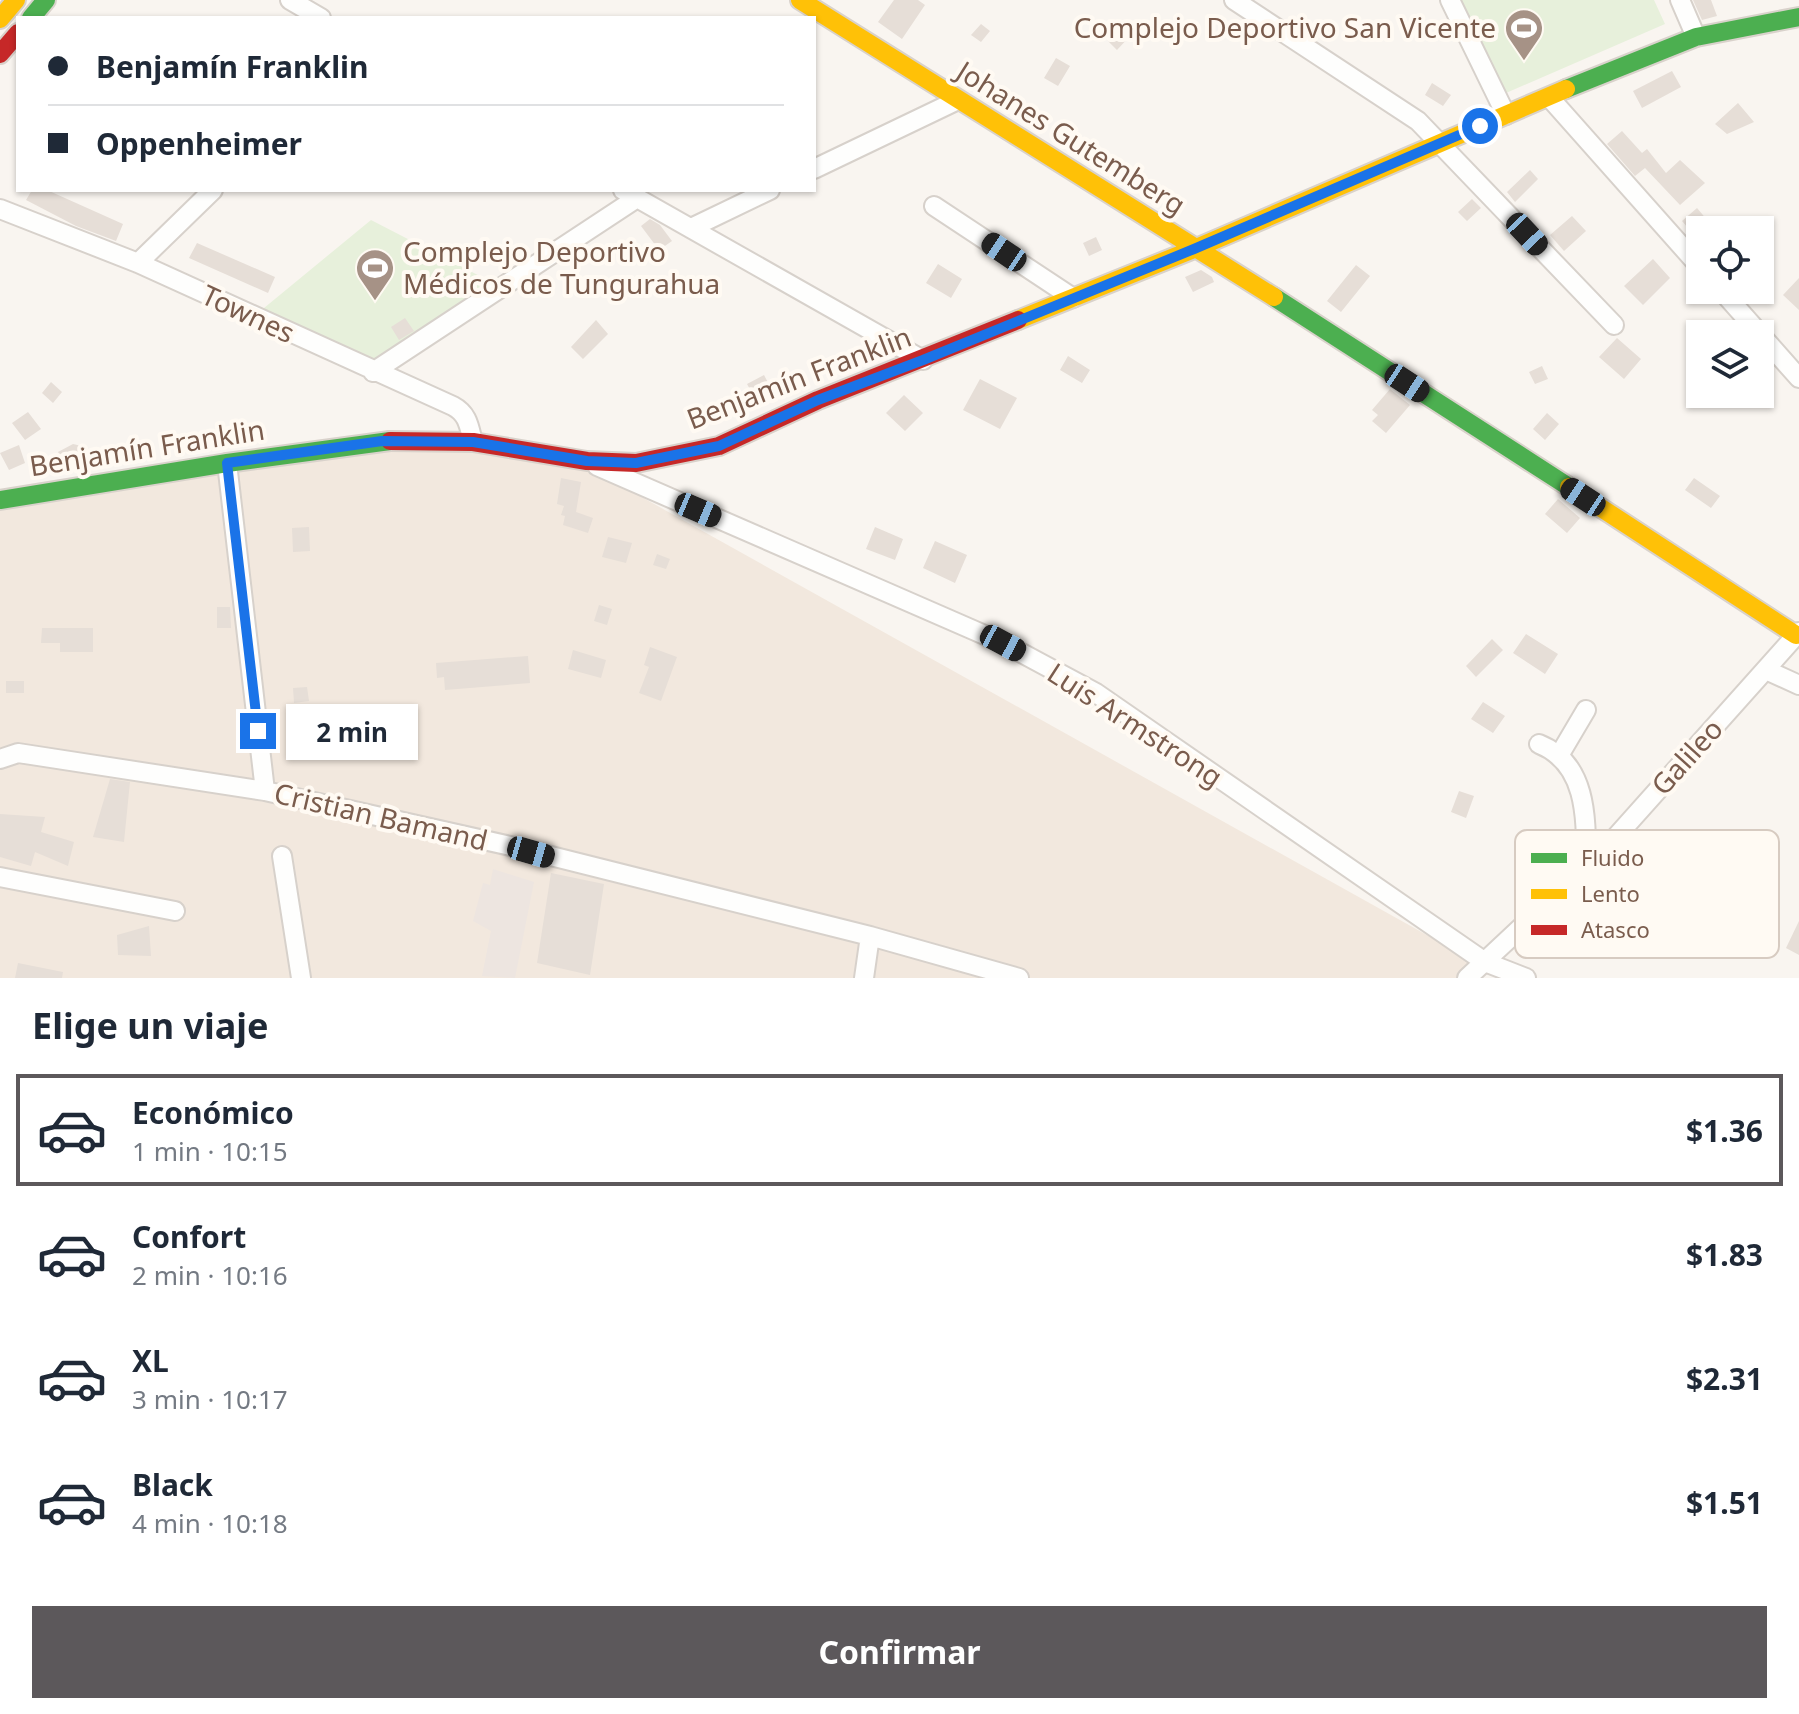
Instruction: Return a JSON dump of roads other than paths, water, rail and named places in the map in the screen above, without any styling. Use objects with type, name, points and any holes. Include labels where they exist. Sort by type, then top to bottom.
[{"type":"street","points":[[0,19],[16,0]]},
{"type":"street","points":[[33,16],[46,0]]},
{"type":"street","points":[[290,0],[318,16]]},
{"type":"street","name":"Johanes Gutemberg","points":[[800,0],[1374,360],[1798,633]]},
{"type":"street","points":[[1234,0],[1418,121],[1614,325]]},
{"type":"street","points":[[1450,0],[1506,115]]},
{"type":"street","points":[[1680,0],[1696,37]]},
{"type":"street","name":"Benjamín Franklin","points":[[0,500],[382,441],[473,442],[587,461],[636,463],[719,446],[818,400],[1194,249],[1696,37],[1796,22]]},
{"type":"street","points":[[0,54],[16,35]]},
{"type":"street","points":[[1549,97],[1686,251]]},
{"type":"street","points":[[816,168],[958,100]]},
{"type":"street","points":[[138,263],[211,192]]},
{"type":"street","points":[[691,228],[766,192]]},
{"type":"street","points":[[373,372],[630,194],[923,360]]},
{"type":"street","points":[[934,206],[1073,298]]},
{"type":"street","name":"Townes","points":[[0,209],[138,263],[463,411],[473,442]]},
{"type":"street","points":[[1733,304],[1748,320]]},
{"type":"street","points":[[1774,350],[1799,378]]},
{"type":"street","name":"Luis Armstrong","points":[[587,461],[1003,643],[1096,693],[1485,962],[1526,978]]},
{"type":"street","points":[[227,463],[265,791]]},
{"type":"street","name":"Galileo","points":[[1622,830],[1798,633]]},
{"type":"street","points":[[1766,670],[1799,685]]},
{"type":"street","points":[[1560,754],[1586,710]]},
{"type":"street","points":[[1539,744],[1560,754],[1573,774],[1585,806],[1585,830]]},
{"type":"street","name":"Cristian Bamand","points":[[9,756],[265,791],[515,847],[870,936],[1019,978]]},
{"type":"street","points":[[282,856],[301,978]]},
{"type":"street","points":[[0,877],[175,911]]},
{"type":"street","name":"Galileo","points":[[1467,978],[1515,934]]},
{"type":"street","points":[[864,978],[870,936]]},
{"type":"place","name":"Complejo Deportivo San Vicente","points":[[1524,62]]},
{"type":"place","name":"Complejo Deportivo Médicos de Tungurahua","points":[[375,302]]}]
